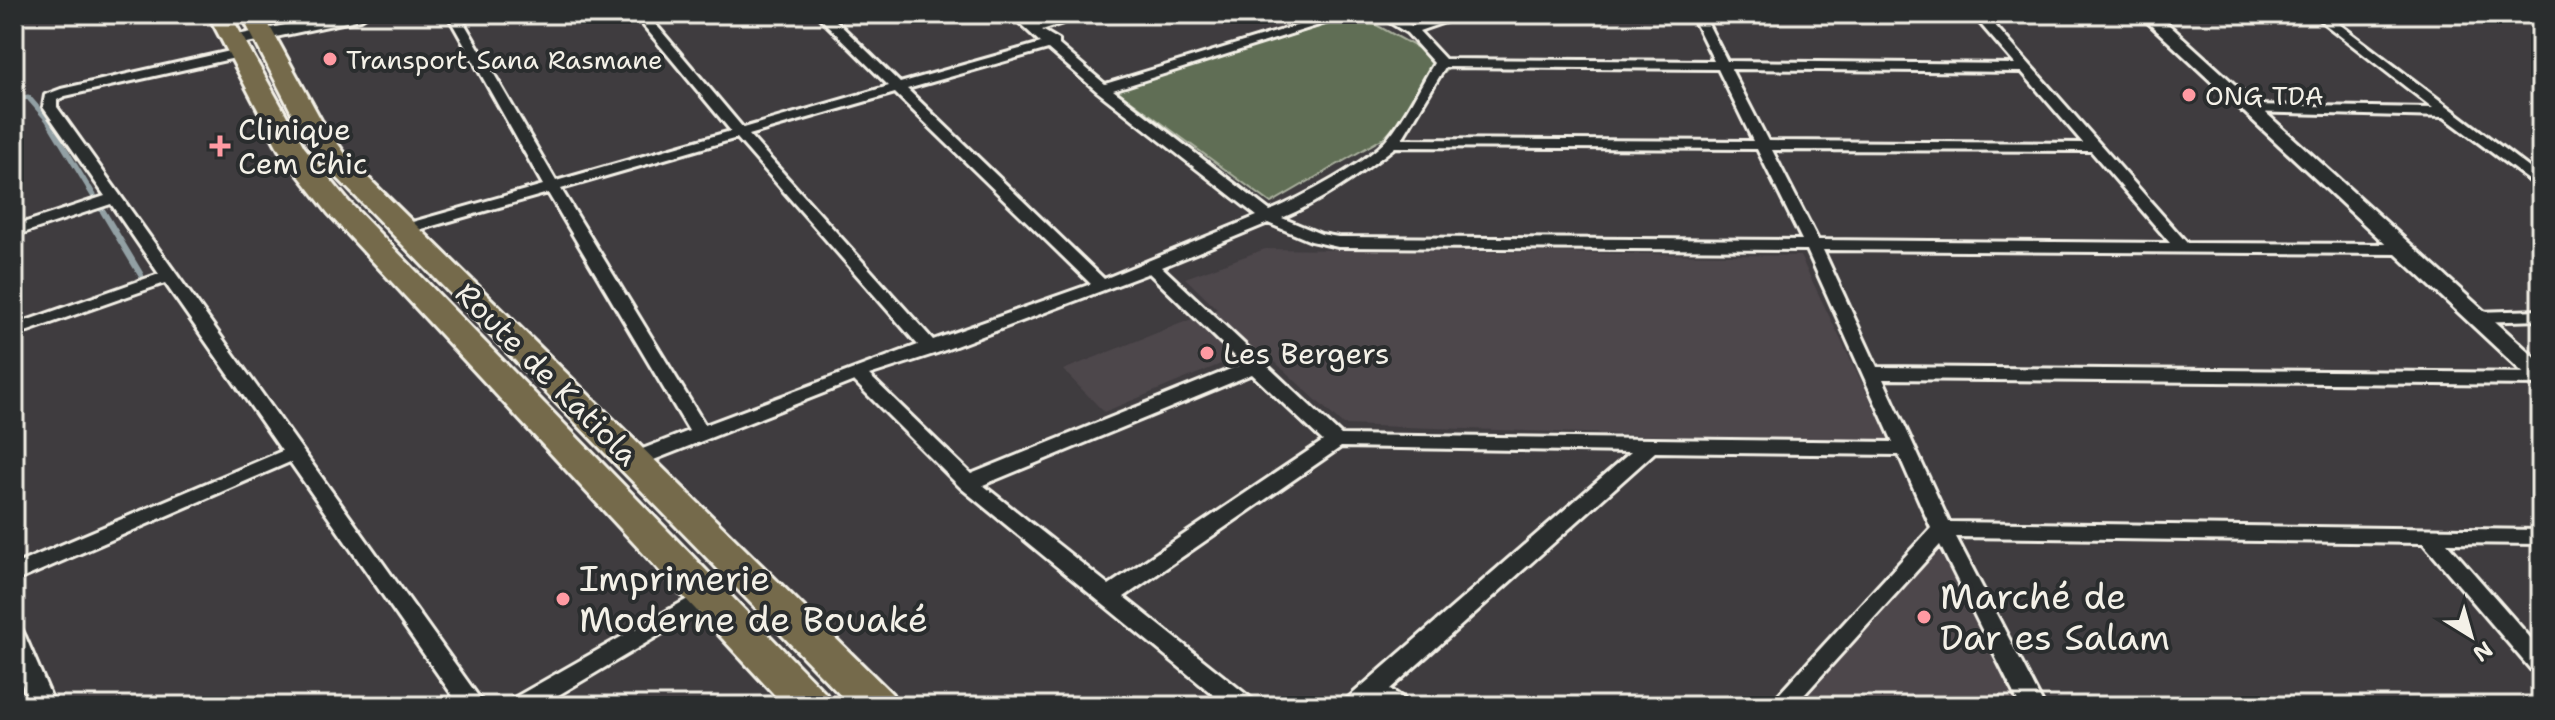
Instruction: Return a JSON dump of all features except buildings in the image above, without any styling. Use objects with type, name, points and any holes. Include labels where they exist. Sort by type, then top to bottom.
[{"type":"highway","name":"Route de Katiola","points":[[241,31],[331,153],[401,230],[877,706]]},
{"type":"highway","name":"Route de Katiola","points":[[241,31],[292,150],[338,207],[811,706]]},
{"type":"street","points":[[361,14],[241,31],[61,93],[50,98],[50,107],[473,706]]},
{"type":"street","points":[[453,14],[701,435]]},
{"type":"street","points":[[640,14],[739,132],[931,349]]},
{"type":"street","points":[[822,14],[1102,286]]},
{"type":"street","points":[[1016,14],[1054,43],[1103,89],[1269,218],[1317,238],[1338,242],[2399,249]]},
{"type":"street","points":[[1034,28],[1084,14]]},
{"type":"street","points":[[1103,89],[1348,14]]},
{"type":"street","points":[[1382,14],[1411,30],[1441,63],[2028,68]]},
{"type":"street","points":[[1411,30],[1462,14]]},
{"type":"street","points":[[1697,14],[1813,246],[1942,529],[2032,706]]},
{"type":"street","points":[[1978,14],[2184,249]]},
{"type":"street","points":[[2147,14],[2541,378]]},
{"type":"street","points":[[2318,14],[2541,184]]},
{"type":"street","points":[[401,230],[1054,43]]},
{"type":"street","points":[[634,460],[857,373],[1102,286],[1269,218],[1330,185],[1392,143],[1441,63]]},
{"type":"street","points":[[2248,109],[2449,113]]},
{"type":"street","points":[[1392,143],[2096,147]]},
{"type":"street","points":[[14,231],[115,198]]},
{"type":"street","points":[[1151,266],[1326,434],[1337,441],[1907,449]]},
{"type":"street","points":[[14,331],[169,276]]},
{"type":"street","points":[[2476,317],[2541,315]]},
{"type":"street","points":[[968,483],[1257,365]]},
{"type":"street","points":[[857,373],[968,483],[1244,706]]},
{"type":"street","points":[[1869,373],[2541,378]]},
{"type":"street","points":[[1109,596],[1337,441]]},
{"type":"street","points":[[1355,706],[1651,445]]},
{"type":"street","points":[[14,574],[294,453]]},
{"type":"street","points":[[1780,706],[1942,529],[2541,537]]},
{"type":"street","points":[[2429,536],[2541,666]]},
{"type":"street","points":[[520,706],[707,596]]},
{"type":"street","points":[[14,636],[43,706]]},
{"type":"street","points":[[1374,690],[1396,706]]},
{"type":"shaded area","points":[[1265,249],[1800,256],[1891,443],[1343,425],[1260,348],[1104,412],[1063,370],[1217,309],[1185,278]]},
{"type":"shaded area","name":"Marché de Dar es Salam","points":[[1942,529],[2032,706],[1780,706]]},
{"type":"green space","points":[[1358,15],[1451,66],[1385,137],[1271,203],[1115,89]]},
{"type":"waterway","points":[[14,100],[28,97],[47,119],[90,190]]},
{"type":"waterway","points":[[89,188],[141,275]]},
{"type":"place","name":"Transport Sana Rasmane","points":[[330,59]]},
{"type":"place","name":"ONG TDA","points":[[2189,95]]},
{"type":"place","name":"Clinique Cem Chic","points":[[220,146]]},
{"type":"place","name":"Les Bergers","points":[[1207,353]]},
{"type":"place","name":"Imprimerie Moderne de Bouaké","points":[[563,599]]},
{"type":"place","name":"Marché de Dar es Salam","points":[[1924,617]]}]
